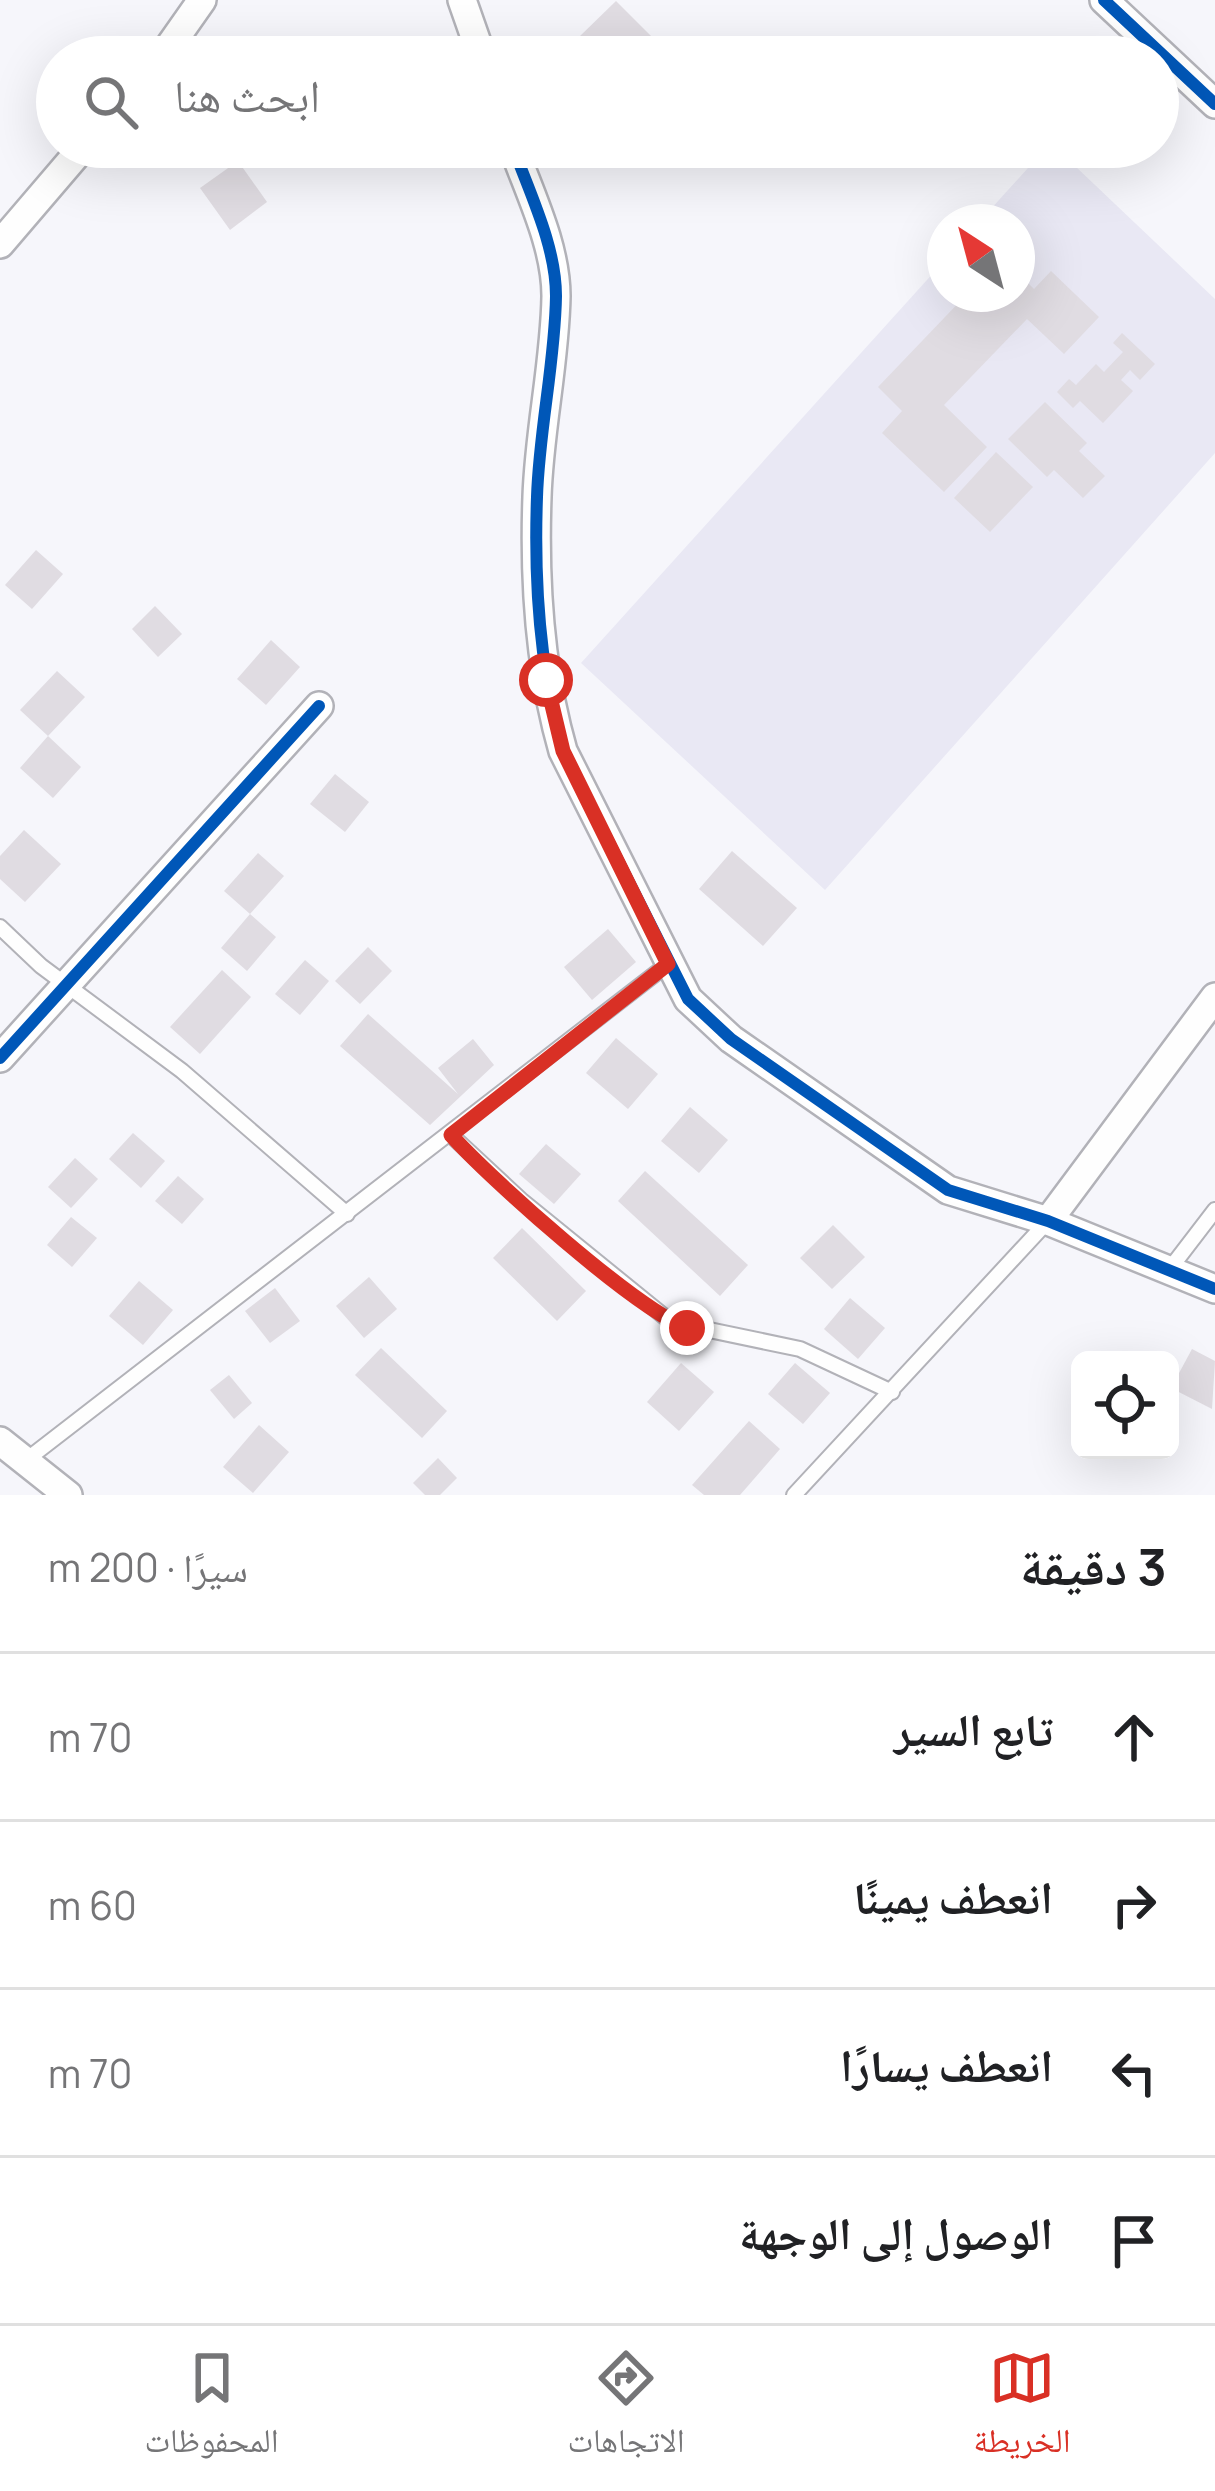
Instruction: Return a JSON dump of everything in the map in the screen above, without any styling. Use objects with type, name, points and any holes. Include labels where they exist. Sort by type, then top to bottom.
[{"type":"street","points":[[177,36],[202,0]]},
{"type":"street","points":[[462,0],[475,36]]},
{"type":"street","points":[[1104,0],[1142,36]]},
{"type":"street","points":[[1179,70],[1215,104]]},
{"type":"street","points":[[0,244],[65,168]]},
{"type":"street","points":[[521,168],[550,250],[556,295],[536,499],[542,636],[554,720],[563,751],[688,999],[731,1039],[948,1190],[1048,1221],[1215,1289]]},
{"type":"street","points":[[0,1058],[319,706]]},
{"type":"street","points":[[1048,1221],[1215,997]]},
{"type":"street","points":[[0,1441],[68,1495]]},
{"type":"lane","points":[[0,926],[66,985],[182,1071],[347,1214]]},
{"type":"lane","points":[[25,1461],[668,964]]},
{"type":"lane","points":[[451,1135],[522,1202],[671,1322],[800,1349],[892,1392]]},
{"type":"lane","points":[[1169,1270],[1215,1210]]},
{"type":"lane","points":[[794,1495],[1048,1221]]},
{"type":"shaded area","points":[[1028,168],[1077,168],[1215,299],[1215,453],[825,890],[581,663],[927,280],[927,312],[1035,312],[1035,204],[995,204]]},
{"type":"building","points":[[616,1],[651,36],[580,36]]},
{"type":"building","points":[[228,168],[243,168],[267,202],[230,230],[200,188]]},
{"type":"building","points":[[1051,271],[1099,317],[1064,354],[1027,319],[944,405],[987,447],[944,492],[882,433],[902,411],[878,387],[950,312],[1035,312],[1035,288]]},
{"type":"building","points":[[1122,333],[1155,364],[1140,380],[1130,370],[1121,380],[1133,391],[1103,423],[1080,401],[1073,408],[1057,392],[1069,379],[1076,385],[1096,364],[1104,372],[1123,352],[1113,343]]},
{"type":"building","points":[[1045,402],[1087,443],[1079,451],[1105,476],[1083,498],[1054,470],[1047,477],[1008,439]]},
{"type":"building","points":[[996,452],[1033,487],[990,532],[954,498]]},
{"type":"building","points":[[36,550],[63,574],[32,609],[5,585]]},
{"type":"building","points":[[155,606],[182,634],[158,657],[132,629]]},
{"type":"building","points":[[271,640],[300,667],[266,705],[237,679]]},
{"type":"building","points":[[57,671],[85,697],[48,736],[20,710]]},
{"type":"building","points":[[48,736],[81,767],[53,798],[20,768]]},
{"type":"building","points":[[335,774],[369,802],[345,832],[310,804]]},
{"type":"building","points":[[24,830],[61,864],[25,902],[0,879],[0,856]]},
{"type":"building","points":[[732,851],[797,908],[763,946],[699,889]]},
{"type":"building","points":[[258,853],[284,876],[250,914],[224,891]]},
{"type":"building","points":[[250,914],[276,937],[247,971],[221,948]]},
{"type":"building","points":[[608,929],[636,962],[592,1000],[564,967]]},
{"type":"building","points":[[368,947],[392,971],[360,1004],[335,981]]},
{"type":"building","points":[[305,960],[329,981],[300,1015],[275,994]]},
{"type":"building","points":[[222,970],[251,997],[200,1054],[170,1027]]},
{"type":"building","points":[[368,1014],[458,1094],[438,1068],[473,1039],[494,1065],[430,1125],[340,1046]]},
{"type":"building","points":[[616,1038],[658,1074],[628,1109],[586,1073]]},
{"type":"building","points":[[690,1107],[728,1140],[699,1173],[661,1141]]},
{"type":"building","points":[[133,1133],[165,1161],[141,1188],[109,1159]]},
{"type":"building","points":[[546,1144],[581,1174],[554,1204],[519,1174]]},
{"type":"building","points":[[75,1158],[98,1179],[71,1208],[48,1187]]},
{"type":"building","points":[[645,1171],[748,1265],[720,1296],[618,1201]]},
{"type":"building","points":[[178,1176],[204,1199],[182,1224],[155,1201]]},
{"type":"building","points":[[71,1217],[97,1238],[72,1267],[47,1245]]},
{"type":"building","points":[[833,1225],[865,1257],[832,1289],[800,1258]]},
{"type":"building","points":[[522,1228],[586,1291],[557,1321],[493,1258]]},
{"type":"building","points":[[369,1277],[397,1309],[364,1338],[336,1306]]},
{"type":"building","points":[[139,1281],[173,1310],[143,1345],[109,1316]]},
{"type":"building","points":[[275,1288],[300,1321],[270,1343],[245,1311]]},
{"type":"building","points":[[850,1298],[885,1328],[858,1359],[824,1329]]},
{"type":"building","points":[[381,1348],[447,1411],[422,1438],[355,1375]]},
{"type":"building","points":[[1192,1349],[1215,1361],[1212,1409],[1179,1392],[1179,1373]]},
{"type":"building","points":[[681,1363],[714,1392],[679,1431],[647,1402]]},
{"type":"building","points":[[795,1363],[830,1393],[803,1424],[768,1394]]},
{"type":"building","points":[[229,1375],[252,1403],[234,1419],[210,1390]]},
{"type":"building","points":[[749,1421],[780,1449],[740,1495],[704,1495],[692,1485]]},
{"type":"building","points":[[259,1425],[289,1452],[253,1493],[223,1467]]},
{"type":"building","points":[[438,1458],[457,1478],[440,1495],[425,1495],[413,1483]]},
{"type":"cycle path","points":[[1104,0],[1142,36]]},
{"type":"cycle path","points":[[1179,70],[1215,104]]},
{"type":"cycle path","points":[[521,168],[555,277],[536,528],[540,625],[555,721],[563,751],[688,999],[731,1039],[948,1190],[1048,1221],[1215,1289]]},
{"type":"cycle path","points":[[0,1058],[319,706]]},
{"type":"route","points":[[546,680],[563,751],[668,964],[451,1135],[522,1202],[659,1313],[687,1328]]}]
